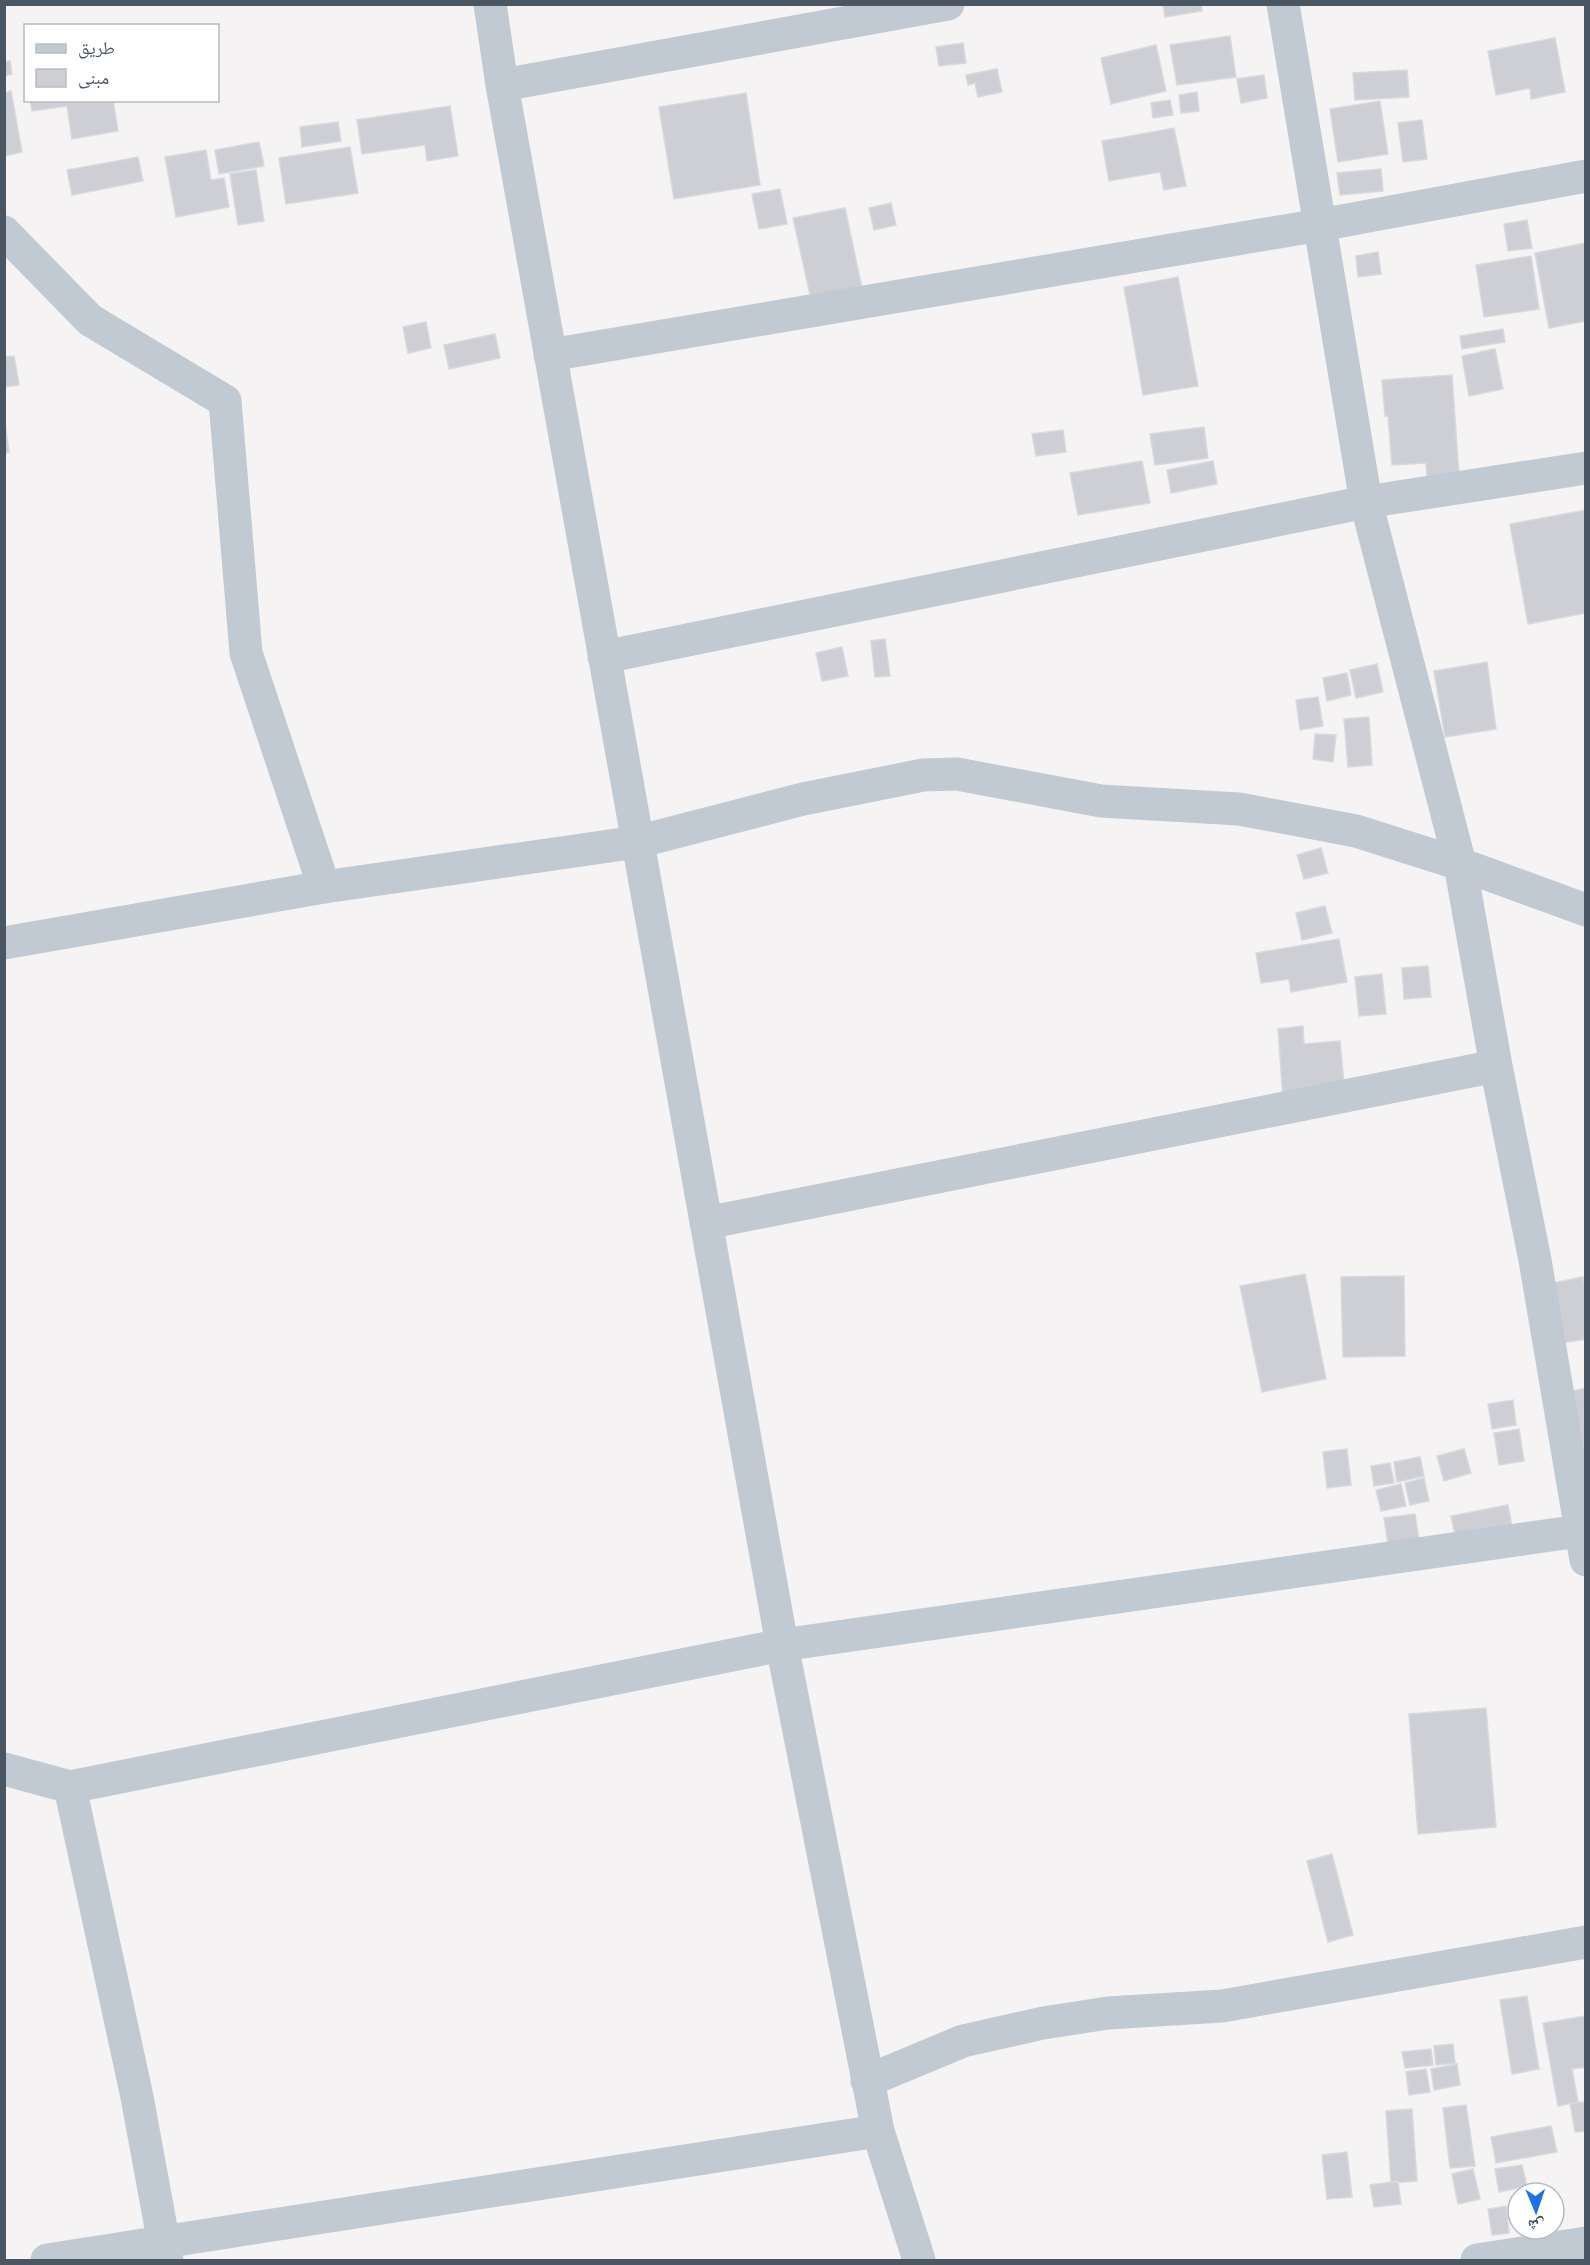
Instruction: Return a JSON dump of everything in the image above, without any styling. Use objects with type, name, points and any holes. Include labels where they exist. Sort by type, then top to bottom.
[{"type":"street","points":[[490,4],[502,85],[550,355],[782,1645],[878,2131],[919,2260]]},
{"type":"street","points":[[502,85],[948,4]]},
{"type":"street","points":[[4,1769],[70,1787],[782,1645],[1584,1541],[1535,1260],[1496,1066],[1460,864],[1366,502],[1283,4]]},
{"type":"street","points":[[550,355],[1320,225],[1586,176]]},
{"type":"street","points":[[4,232],[90,320],[225,401],[246,653],[324,887]]},
{"type":"street","points":[[604,657],[1366,502],[1586,468]]},
{"type":"street","points":[[4,943],[324,887],[637,842],[803,799],[923,776],[957,774],[1101,801],[1239,809],[1356,831],[1460,864],[1586,910]]},
{"type":"street","points":[[706,1222],[1496,1066]]},
{"type":"street","points":[[70,1787],[137,2097],[166,2252]]},
{"type":"street","points":[[867,2081],[963,2041],[1043,2023],[1108,2013],[1222,2006],[1586,1942]]},
{"type":"street","points":[[47,2260],[166,2252],[878,2131]]},
{"type":"street","points":[[1477,2260],[1586,2243]]},
{"type":"building","points":[[1163,4],[1201,4],[1202,11],[1165,17]]},
{"type":"building","points":[[1230,36],[1236,77],[1177,85],[1170,45]]},
{"type":"building","points":[[1555,38],[1565,92],[1531,99],[1530,88],[1496,95],[1488,51]]},
{"type":"building","points":[[963,43],[966,63],[939,66],[936,47]]},
{"type":"building","points":[[1156,45],[1166,91],[1111,104],[1101,58]]},
{"type":"building","points":[[10,61],[12,74],[4,76],[4,62]]},
{"type":"building","points":[[997,69],[1002,92],[978,97],[975,83],[968,85],[966,75]]},
{"type":"building","points":[[1407,70],[1409,97],[1355,100],[1353,73]]},
{"type":"building","points":[[1264,75],[1267,98],[1241,103],[1237,79]]},
{"type":"building","points":[[11,91],[22,152],[4,156],[4,93]]},
{"type":"building","points":[[1197,92],[1199,111],[1181,113],[1179,95]]},
{"type":"building","points":[[746,93],[760,185],[674,199],[659,107]]},
{"type":"building","points":[[1170,100],[1173,115],[1153,118],[1151,103]]},
{"type":"building","points":[[1380,101],[1388,154],[1338,162],[1330,109]]},
{"type":"building","points":[[30,102],[113,102],[118,131],[72,139],[67,106],[32,111]]},
{"type":"building","points":[[450,106],[458,156],[427,161],[425,145],[362,154],[357,120]]},
{"type":"building","points":[[1422,120],[1427,159],[1403,162],[1398,123]]},
{"type":"building","points":[[338,122],[341,141],[302,147],[300,127]]},
{"type":"building","points":[[1174,128],[1186,186],[1164,190],[1160,172],[1109,181],[1102,141]]},
{"type":"building","points":[[259,142],[264,166],[219,174],[215,150]]},
{"type":"building","points":[[350,147],[358,193],[286,204],[279,158]]},
{"type":"building","points":[[206,150],[211,180],[224,178],[229,207],[176,217],[165,157]]},
{"type":"building","points":[[138,157],[143,181],[72,195],[67,170]]},
{"type":"building","points":[[1381,169],[1383,191],[1340,195],[1337,173]]},
{"type":"building","points":[[256,170],[264,221],[238,225],[230,174]]},
{"type":"building","points":[[780,189],[787,224],[759,229],[752,194]]},
{"type":"building","points":[[891,203],[896,225],[874,230],[869,208]]},
{"type":"building","points":[[845,208],[862,288],[811,299],[793,218]]},
{"type":"building","points":[[1527,220],[1532,248],[1508,251],[1504,224]]},
{"type":"building","points":[[1586,243],[1586,321],[1549,328],[1535,253]]},
{"type":"building","points":[[1378,252],[1381,274],[1358,277],[1356,256]]},
{"type":"building","points":[[1531,256],[1539,309],[1484,317],[1476,265]]},
{"type":"building","points":[[1178,277],[1198,386],[1143,395],[1124,287]]},
{"type":"building","points":[[426,322],[431,348],[408,353],[403,327]]},
{"type":"building","points":[[1503,329],[1505,342],[1462,349],[1460,336]]},
{"type":"building","points":[[495,334],[500,358],[449,369],[444,345]]},
{"type":"building","points":[[1495,349],[1503,389],[1469,396],[1462,356]]},
{"type":"building","points":[[14,356],[19,385],[4,387],[4,357]]},
{"type":"building","points":[[1452,375],[1459,475],[1427,478],[1426,463],[1392,465],[1382,380]]},
{"type":"building","points":[[4,416],[9,452],[4,453]]},
{"type":"building","points":[[1204,427],[1208,458],[1155,465],[1150,434]]},
{"type":"building","points":[[1063,430],[1066,452],[1036,456],[1032,434]]},
{"type":"building","points":[[1142,461],[1150,503],[1078,515],[1070,473]]},
{"type":"building","points":[[1213,461],[1217,484],[1171,493],[1167,470]]},
{"type":"building","points":[[1586,510],[1586,613],[1528,624],[1510,524]]},
{"type":"building","points":[[885,639],[890,676],[875,677],[871,641]]},
{"type":"building","points":[[842,647],[848,676],[822,681],[816,653]]},
{"type":"building","points":[[1487,662],[1496,729],[1445,737],[1434,671]]},
{"type":"building","points":[[1377,664],[1383,692],[1356,698],[1350,670]]},
{"type":"building","points":[[1347,673],[1351,695],[1327,701],[1323,678]]},
{"type":"building","points":[[1318,697],[1323,726],[1300,730],[1296,700]]},
{"type":"building","points":[[1369,717],[1372,765],[1348,767],[1344,719]]},
{"type":"building","points":[[1315,734],[1336,735],[1333,762],[1313,759]]},
{"type":"building","points":[[1321,848],[1328,873],[1304,879],[1297,855]]},
{"type":"building","points":[[1325,906],[1332,933],[1302,940],[1296,913]]},
{"type":"building","points":[[1339,939],[1347,982],[1291,992],[1289,979],[1261,983],[1256,953]]},
{"type":"building","points":[[1428,966],[1431,997],[1404,999],[1402,968]]},
{"type":"building","points":[[1382,974],[1386,1014],[1359,1016],[1355,977]]},
{"type":"building","points":[[1303,1026],[1304,1044],[1340,1041],[1345,1093],[1283,1099],[1278,1029]]},
{"type":"building","points":[[1305,1274],[1326,1379],[1262,1392],[1240,1286]]},
{"type":"building","points":[[1404,1276],[1405,1356],[1343,1357],[1341,1277]]},
{"type":"building","points":[[1583,1277],[1586,1294],[1586,1339],[1562,1343],[1552,1283]]},
{"type":"building","points":[[1586,1388],[1586,1467],[1572,1391]]},
{"type":"building","points":[[1513,1400],[1516,1425],[1492,1429],[1488,1404]]},
{"type":"building","points":[[1519,1429],[1524,1461],[1499,1465],[1494,1433]]},
{"type":"building","points":[[1347,1449],[1351,1485],[1327,1488],[1323,1452]]},
{"type":"building","points":[[1464,1449],[1471,1473],[1444,1481],[1437,1456]]},
{"type":"building","points":[[1420,1457],[1424,1476],[1397,1482],[1394,1462]]},
{"type":"building","points":[[1390,1463],[1394,1483],[1374,1486],[1371,1466]]},
{"type":"building","points":[[1424,1478],[1429,1501],[1410,1505],[1405,1483]]},
{"type":"building","points":[[1401,1484],[1406,1506],[1381,1511],[1376,1490]]},
{"type":"building","points":[[1508,1505],[1512,1527],[1456,1539],[1451,1516]]},
{"type":"building","points":[[1415,1514],[1419,1540],[1388,1544],[1384,1518]]},
{"type":"building","points":[[1486,1708],[1496,1827],[1418,1834],[1409,1714]]},
{"type":"building","points":[[1332,1854],[1353,1935],[1328,1942],[1307,1861]]},
{"type":"building","points":[[1527,1996],[1539,2069],[1512,2074],[1500,2000]]},
{"type":"building","points":[[1586,2016],[1586,2067],[1572,2069],[1578,2102],[1558,2106],[1543,2023]]},
{"type":"building","points":[[1453,2044],[1455,2063],[1436,2065],[1434,2046]]},
{"type":"building","points":[[1431,2049],[1433,2065],[1405,2068],[1402,2052]]},
{"type":"building","points":[[1457,2064],[1460,2085],[1434,2090],[1431,2069]]},
{"type":"building","points":[[1426,2069],[1430,2092],[1409,2095],[1406,2072]]},
{"type":"building","points":[[1586,2102],[1586,2131],[1575,2132],[1570,2103]]},
{"type":"building","points":[[1466,2105],[1475,2166],[1450,2168],[1443,2108]]},
{"type":"building","points":[[1412,2109],[1417,2181],[1391,2183],[1386,2111]]},
{"type":"building","points":[[1551,2126],[1557,2152],[1496,2163],[1491,2137]]},
{"type":"building","points":[[1347,2152],[1352,2197],[1327,2199],[1322,2155]]},
{"type":"building","points":[[1522,2165],[1526,2181],[1506,2181],[1506,2190],[1499,2192],[1495,2169]]},
{"type":"building","points":[[1473,2169],[1480,2199],[1458,2204],[1452,2174]]},
{"type":"building","points":[[1398,2181],[1401,2204],[1374,2207],[1370,2185]]},
{"type":"building","points":[[1506,2206],[1506,2233],[1492,2235],[1488,2209]]}]
